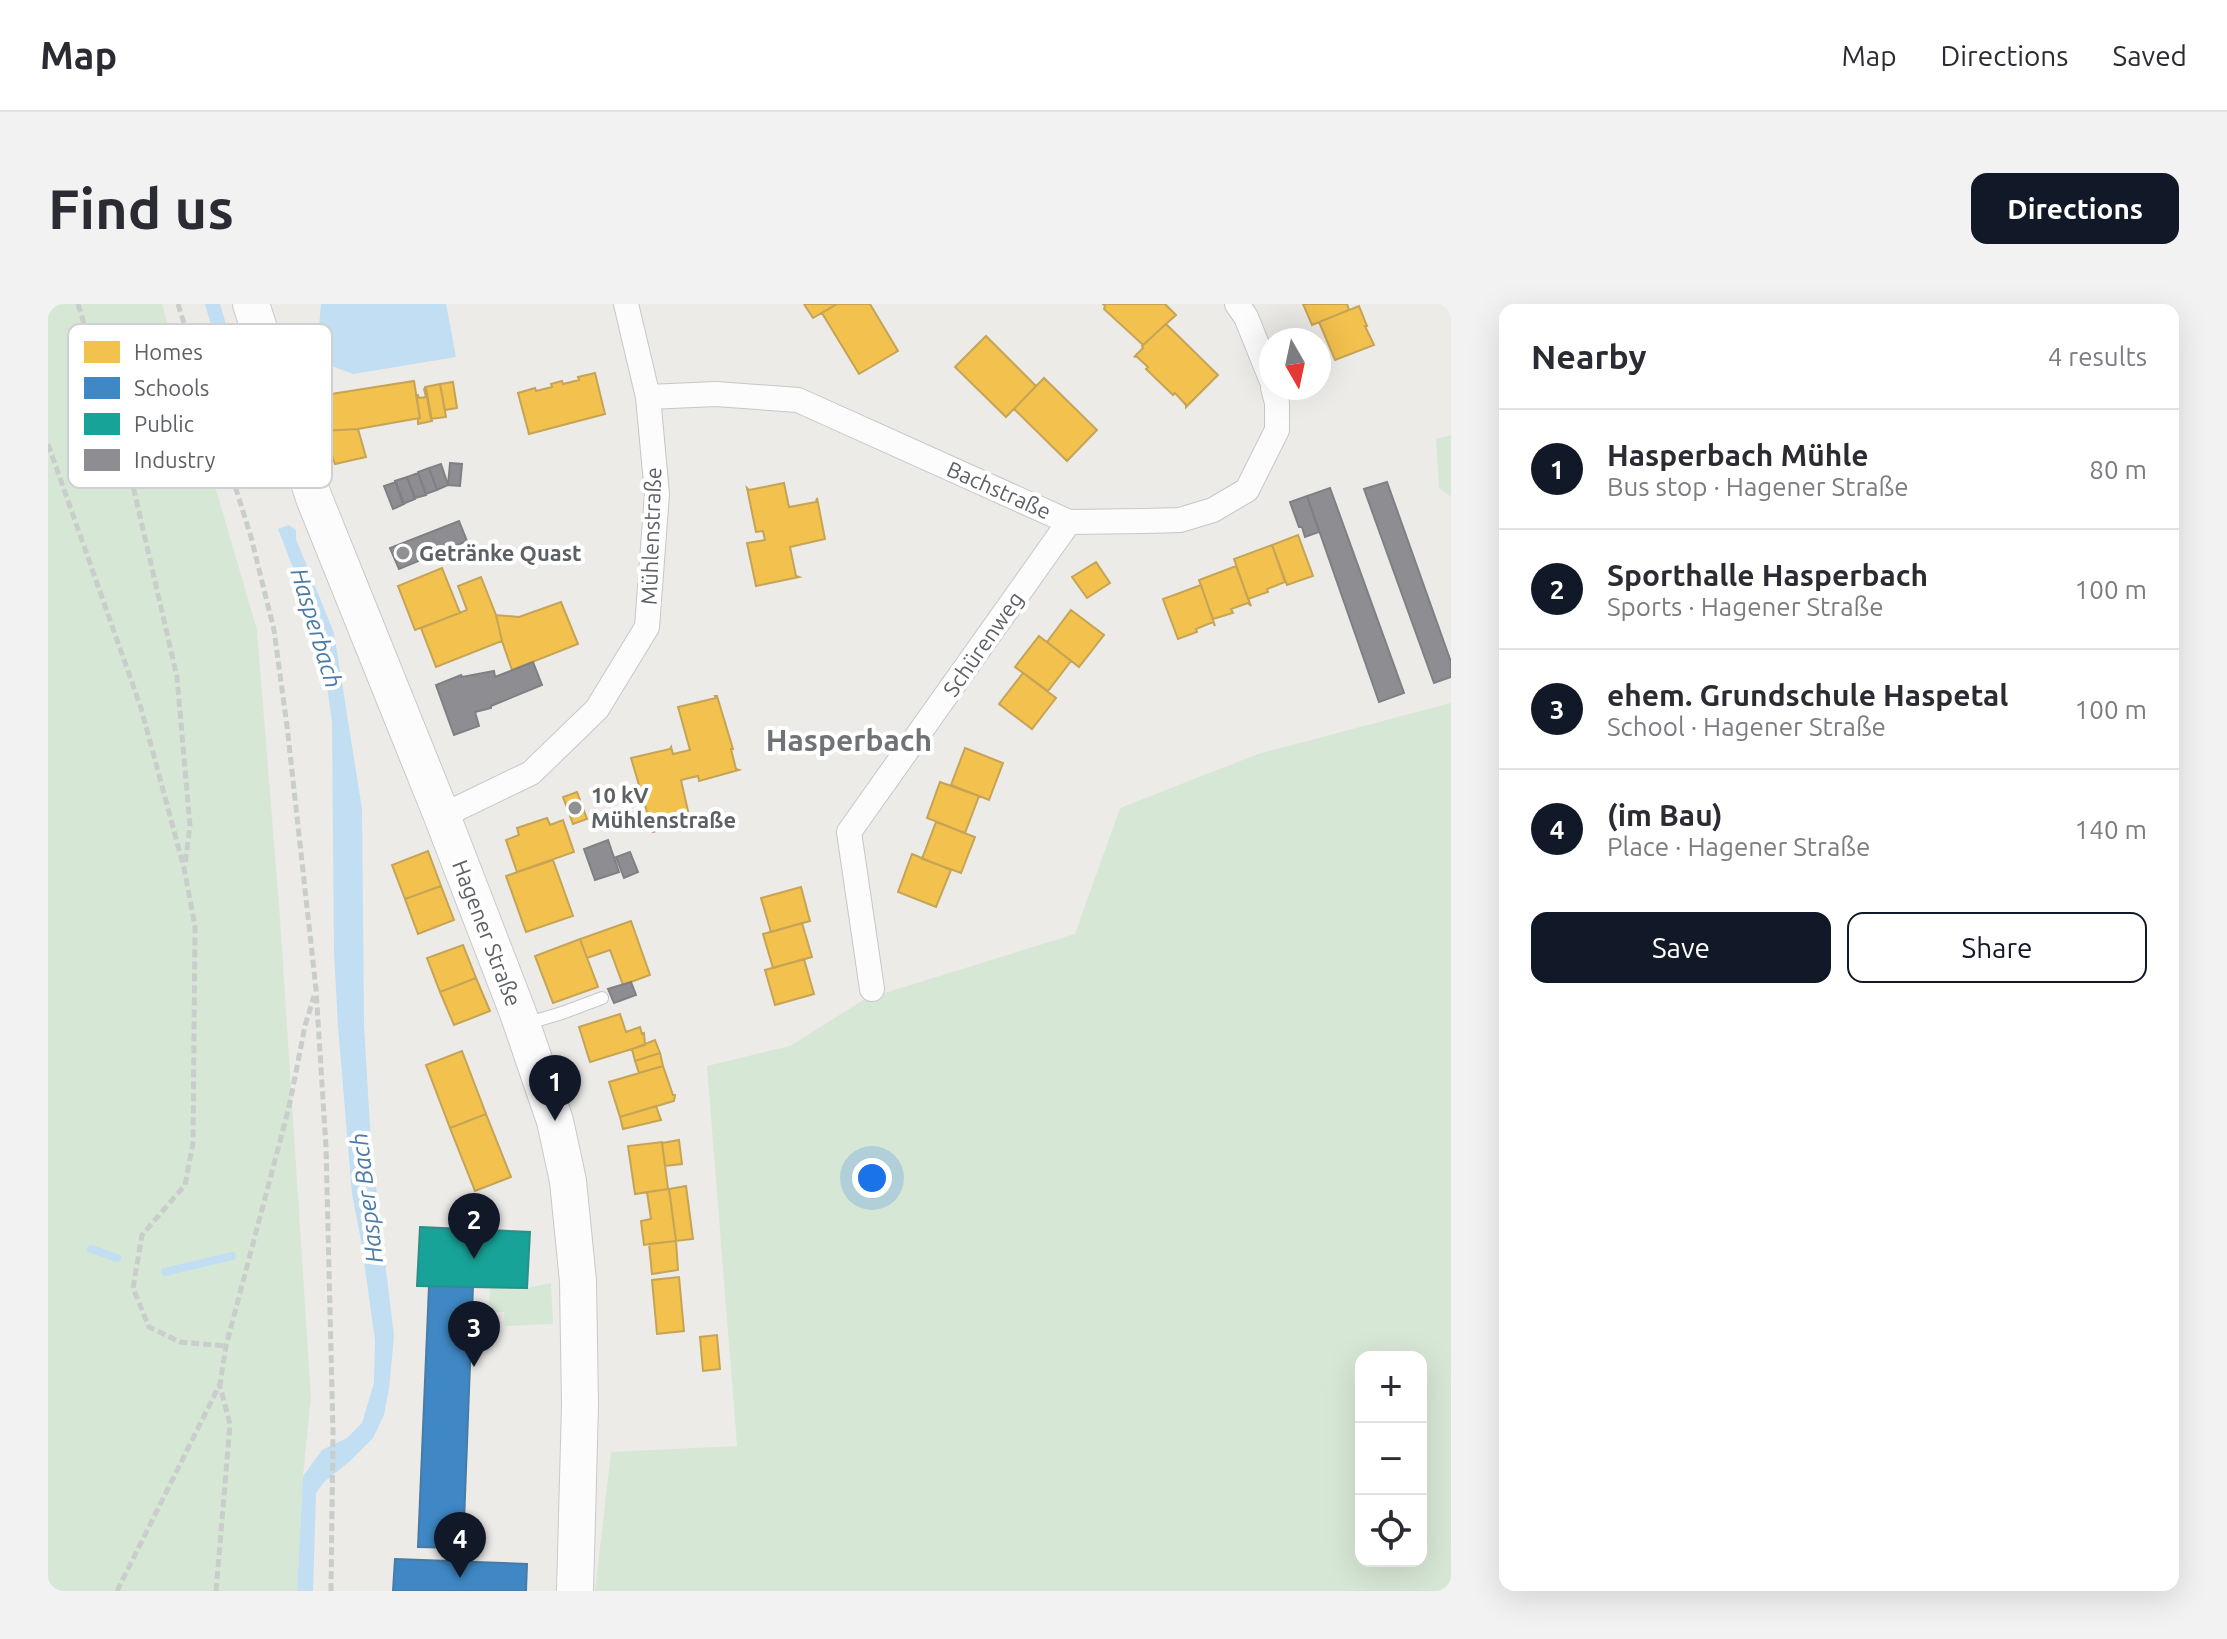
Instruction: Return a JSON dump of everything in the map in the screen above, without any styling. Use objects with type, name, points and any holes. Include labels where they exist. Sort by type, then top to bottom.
[{"type":"main road","name":"Hagener Straße","points":[[251,304],[257,324]]},
{"type":"main road","name":"Hagener Straße","points":[[311,488],[442,816],[522,1025],[555,1121],[568,1181],[578,1281],[580,1405],[575,1591]]},
{"type":"street","name":"Mühlenstraße","points":[[442,816],[531,773],[597,709],[647,627],[657,494],[648,397],[626,304]]},
{"type":"street","points":[[1237,304],[1246,317],[1259,349]]},
{"type":"street","name":"Bachstraße","points":[[648,397],[716,394],[798,400],[1069,522],[1180,520],[1213,510],[1247,490],[1277,430],[1276,400]]},
{"type":"street","name":"Schürenweg","points":[[872,989],[849,832],[1069,522]]},
{"type":"lane","points":[[522,1025],[602,998]]},
{"type":"path","points":[[78,304],[84,324]]},
{"type":"path","points":[[178,304],[184,324]]},
{"type":"path","points":[[48,444],[141,708],[184,868],[195,926],[193,1143],[185,1185],[142,1235],[133,1288],[149,1327],[180,1342],[226,1346]]},
{"type":"path","points":[[134,488],[177,677],[190,826],[184,868]]},
{"type":"path","points":[[236,488],[274,630],[316,989],[326,1147],[333,1432],[331,1591]]},
{"type":"path","points":[[117,1591],[220,1384],[226,1346],[289,1107],[305,1026],[316,989]]},
{"type":"path","points":[[216,1591],[230,1424],[220,1384]]},
{"type":"green space","points":[[48,304],[162,304],[168,324],[68,324],[68,488],[216,488],[257,630],[280,918],[311,1397],[297,1591],[48,1591]]},
{"type":"green space","points":[[1451,435],[1451,497],[1439,488],[1436,439]]},
{"type":"green space","points":[[1451,703],[1451,1591],[595,1591],[611,1452],[737,1446],[707,1066],[790,1046],[865,999],[1075,934],[1120,808],[1258,754]]},
{"type":"green space","points":[[551,1283],[553,1324],[505,1326],[504,1312],[489,1312],[490,1287],[527,1288]]},
{"type":"water","points":[[205,304],[220,304],[226,324],[211,324]]},
{"type":"water","points":[[321,304],[446,304],[456,357],[353,374],[332,366],[332,324],[319,324]]},
{"type":"water","name":"Hasper Bach","points":[[289,525],[296,530],[296,539],[334,633],[362,809],[364,1024],[371,1145],[394,1336],[384,1415],[373,1438],[316,1493],[313,1591],[297,1591],[303,1476],[322,1450],[347,1438],[362,1423],[374,1383],[375,1340],[352,1194],[338,1026],[334,952],[332,722],[316,639],[278,529]]},
{"type":"building: Homes","points":[[804,304],[837,304],[813,318]]},
{"type":"building: Homes","points":[[837,304],[870,304],[898,351],[859,374],[822,313]]},
{"type":"building: Homes","points":[[1103,304],[1165,304],[1176,315],[1143,345],[1104,309]]},
{"type":"building: Homes","points":[[1303,304],[1347,304],[1349,310],[1312,325]]},
{"type":"building: Homes","points":[[1359,306],[1374,345],[1335,360],[1331,350],[1331,328],[1322,328],[1319,322]]},
{"type":"building: Homes","points":[[1166,324],[1218,375],[1186,407],[1175,393],[1173,395],[1146,369],[1148,367],[1134,357]]},
{"type":"building: Homes","points":[[986,336],[1036,386],[1006,417],[955,367]]},
{"type":"building: Homes","points":[[595,373],[605,414],[529,434],[518,393],[552,387],[551,384],[562,381],[563,384],[579,380],[578,377]]},
{"type":"building: Homes","points":[[1044,378],[1097,430],[1067,461],[1014,409]]},
{"type":"building: Homes","points":[[414,381],[420,418],[332,430],[332,394]]},
{"type":"building: Homes","points":[[453,382],[457,408],[445,410],[440,384]]},
{"type":"building: Homes","points":[[440,384],[446,417],[431,419],[425,387]]},
{"type":"building: Homes","points":[[426,388],[432,421],[418,424],[420,418],[416,395],[426,397]]},
{"type":"building: Homes","points":[[358,429],[366,457],[335,464],[332,430]]},
{"type":"building: Homes","points":[[784,483],[789,507],[816,502],[817,498],[825,539],[790,547],[796,576],[799,577],[756,586],[747,543],[765,540],[763,531],[756,532],[747,488]]},
{"type":"building: Homes","points":[[1298,535],[1313,576],[1287,585],[1272,545]]},
{"type":"building: Homes","points":[[1272,545],[1285,582],[1248,599],[1234,559]]},
{"type":"building: Homes","points":[[1096,562],[1110,583],[1087,598],[1072,577]]},
{"type":"building: Homes","points":[[1236,566],[1251,606],[1248,603],[1231,609],[1233,613],[1213,619],[1199,580]]},
{"type":"building: Homes","points":[[442,568],[460,613],[415,630],[398,586]]},
{"type":"building: Homes","points":[[481,577],[496,615],[502,641],[436,667],[421,628],[467,610],[458,586]]},
{"type":"building: Homes","points":[[1201,585],[1215,626],[1213,622],[1178,639],[1163,599]]},
{"type":"building: Homes","points":[[561,602],[578,644],[512,670],[496,615],[519,617]]},
{"type":"building: Homes","points":[[1071,610],[1104,635],[1079,667],[1047,642]]},
{"type":"building: Homes","points":[[1039,636],[1071,661],[1048,691],[1015,667]]},
{"type":"building: Homes","points":[[1023,673],[1056,698],[1032,729],[999,704]]},
{"type":"building: Homes","points":[[715,696],[733,749],[736,769],[739,770],[699,781],[698,776],[681,780],[692,820],[653,832],[631,758],[671,747],[673,754],[690,750],[678,707]]},
{"type":"building: Homes","points":[[965,748],[1003,763],[989,800],[951,785]]},
{"type":"building: Homes","points":[[940,782],[979,796],[965,833],[927,818]]},
{"type":"building: Homes","name":"10 kV Mühlenstraße","points":[[577,792],[587,819],[573,824],[563,797]]},
{"type":"building: Homes","points":[[547,818],[550,825],[563,820],[574,852],[517,872],[506,840],[519,835],[517,828]]},
{"type":"building: Homes","points":[[936,822],[975,837],[961,873],[922,859]]},
{"type":"building: Homes","points":[[428,851],[441,886],[405,899],[392,865]]},
{"type":"building: Homes","points":[[912,854],[951,870],[936,907],[898,892]]},
{"type":"building: Homes","points":[[553,860],[573,916],[526,932],[506,876]]},
{"type":"building: Homes","points":[[441,886],[454,920],[418,934],[405,899]]},
{"type":"building: Homes","points":[[801,887],[810,921],[771,932],[761,898]]},
{"type":"building: Homes","points":[[631,921],[650,975],[623,985],[610,950],[587,958],[580,939]]},
{"type":"building: Homes","points":[[802,923],[812,957],[773,968],[763,934]]},
{"type":"building: Homes","points":[[580,939],[598,987],[553,1003],[535,956]]},
{"type":"building: Homes","points":[[463,945],[476,978],[440,992],[427,958]]},
{"type":"building: Homes","points":[[804,959],[814,994],[775,1005],[765,970]]},
{"type":"building: Homes","points":[[476,978],[490,1011],[454,1025],[440,992]]},
{"type":"building: Homes","points":[[620,1014],[626,1032],[640,1027],[645,1045],[590,1062],[579,1027]]},
{"type":"building: Homes","points":[[655,1040],[660,1053],[635,1061],[632,1049]]},
{"type":"building: Homes","points":[[462,1051],[486,1114],[450,1128],[426,1065]]},
{"type":"building: Homes","points":[[660,1053],[663,1066],[639,1073],[635,1061]]},
{"type":"building: Homes","points":[[663,1066],[675,1095],[674,1101],[620,1117],[609,1082]]},
{"type":"building: Homes","points":[[656,1106],[661,1120],[623,1129],[620,1117]]},
{"type":"building: Homes","points":[[486,1114],[511,1177],[475,1191],[450,1128]]},
{"type":"building: Homes","points":[[679,1140],[682,1164],[665,1166],[662,1143]]},
{"type":"building: Homes","points":[[662,1142],[668,1189],[635,1194],[628,1146]]},
{"type":"building: Homes","points":[[686,1186],[693,1239],[676,1241],[669,1189]]},
{"type":"building: Homes","points":[[669,1189],[676,1241],[644,1245],[641,1221],[651,1219],[647,1192]]},
{"type":"building: Homes","points":[[676,1241],[678,1270],[652,1274],[649,1244]]},
{"type":"building: Homes","points":[[679,1277],[684,1331],[657,1334],[652,1280]]},
{"type":"building: Homes","points":[[717,1335],[720,1369],[703,1371],[700,1337]]},
{"type":"building: Schools","points":[[429,1286],[473,1286],[463,1548],[418,1547]]},
{"type":"building: Schools","points":[[395,1559],[527,1564],[526,1591],[393,1591]]},
{"type":"building: Public","points":[[420,1227],[530,1232],[527,1288],[417,1286]]},
{"type":"building: Industry","points":[[450,463],[462,464],[460,486],[448,485]]},
{"type":"building: Industry","points":[[441,464],[448,485],[437,490],[429,468]]},
{"type":"building: Industry","points":[[429,468],[437,490],[426,494],[418,472]]},
{"type":"building: Industry","points":[[418,473],[426,495],[415,498],[407,477]]},
{"type":"building: Industry","points":[[407,477],[415,499],[403,504],[395,481]]},
{"type":"building: Industry","points":[[396,482],[404,504],[393,509],[384,486]]},
{"type":"building: Industry","points":[[1387,482],[1451,662],[1451,677],[1434,683],[1364,489]]},
{"type":"building: Industry","points":[[1330,488],[1404,693],[1379,702],[1307,496]]},
{"type":"building: Industry","points":[[1307,496],[1319,532],[1305,537],[1290,502]]},
{"type":"building: Industry","points":[[459,521],[467,541],[399,569],[390,548]]},
{"type":"building: Industry","points":[[533,662],[542,685],[475,712],[479,726],[454,735],[436,685],[461,675],[494,671],[495,677]]},
{"type":"building: Industry","points":[[608,840],[619,872],[595,880],[584,849]]},
{"type":"building: Industry","points":[[630,852],[638,872],[624,878],[616,857]]},
{"type":"building: Industry","points":[[631,982],[636,995],[614,1003],[608,989]]},
{"type":"waterway","points":[[91,1249],[117,1258]]},
{"type":"waterway","points":[[165,1272],[232,1256]]},
{"type":"place","name":"Getränke Quast","points":[[403,553]]},
{"type":"place","name":"10 kV Mühlenstraße","points":[[575,808]]},
{"type":"place","name":"Hasperbach Mühle","points":[[555,1121]]},
{"type":"place","name":"Sporthalle Hasperbach","points":[[474,1259]]},
{"type":"place","name":"ehem. Grundschule Haspetal","points":[[474,1367]]},
{"type":"place","name":"(im Bau)","points":[[460,1578]]},
{"type":"district","name":"Hasperbach","points":[[849,741]]}]
